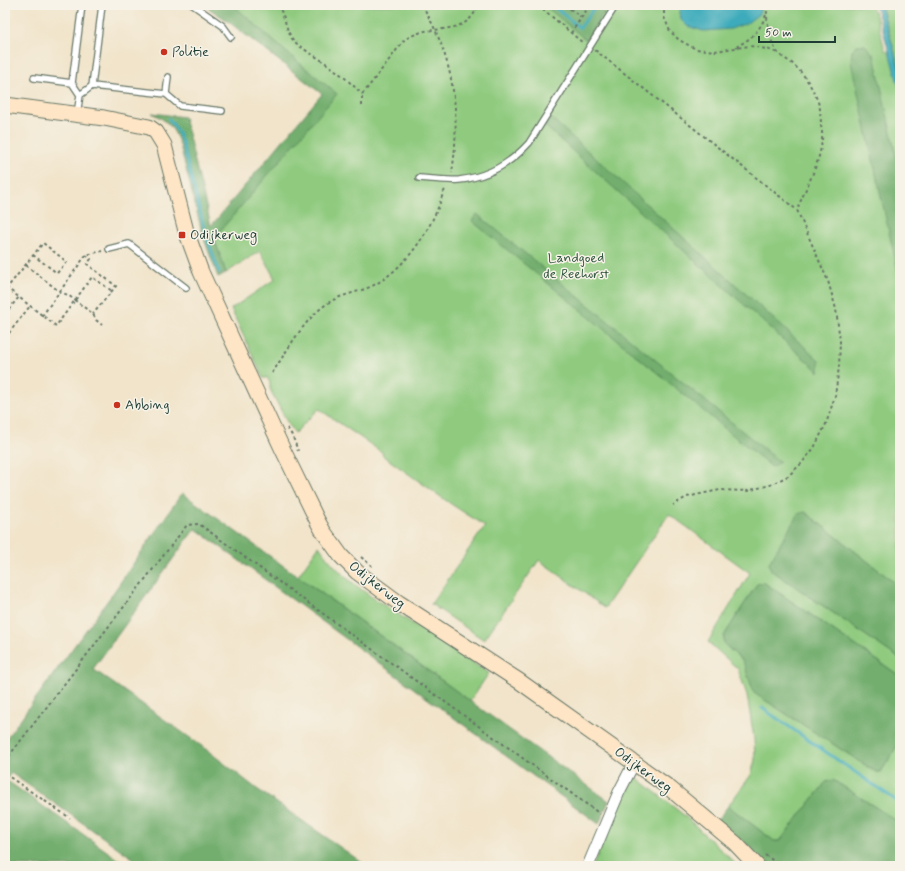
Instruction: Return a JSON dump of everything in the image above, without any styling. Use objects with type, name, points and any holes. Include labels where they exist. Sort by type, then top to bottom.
[{"type":"street","name":"Odijkerweg","points":[[5,104],[104,118],[149,127],[156,132],[164,145],[186,231],[200,272],[318,522],[341,556],[357,572],[399,603],[519,681],[668,787],[735,844],[757,866]]},
{"type":"street","points":[[588,866],[618,792],[634,763]]},
{"type":"lane","points":[[77,114],[80,95],[72,83],[82,5]]},
{"type":"lane","points":[[92,86],[102,5]]},
{"type":"lane","points":[[193,5],[223,26],[231,38]]},
{"type":"lane","points":[[418,178],[451,180],[470,178],[495,170],[506,164],[523,150],[529,143],[616,5]]},
{"type":"lane","points":[[166,94],[168,77]]},
{"type":"lane","points":[[34,78],[72,83]]},
{"type":"lane","points":[[80,95],[92,86],[166,94],[180,106],[222,111]]},
{"type":"lane","points":[[109,249],[129,244],[186,288]]},
{"type":"path","points":[[278,5],[293,40],[306,51],[336,70],[362,94]]},
{"type":"path","points":[[272,372],[302,327],[313,314],[335,299],[370,287],[381,281],[403,262],[416,247],[425,233],[439,206],[444,190],[451,180],[456,138],[455,102],[449,66],[436,30],[422,5]]},
{"type":"path","points":[[362,106],[362,94],[405,40],[413,35],[451,28],[467,22],[476,12],[478,5]]},
{"type":"path","points":[[538,5],[589,48],[596,50],[796,210],[828,282],[836,309],[840,341],[840,367],[835,396],[826,424],[814,448],[801,464],[788,476],[770,484],[747,491],[720,490],[705,493],[687,497],[673,505]]},
{"type":"path","points":[[565,5],[581,18]]},
{"type":"path","points":[[571,33],[590,5]]},
{"type":"path","points":[[664,5],[664,17],[670,31],[679,40],[696,49],[715,51],[750,46],[767,49],[779,54],[796,66],[811,85],[820,107],[822,138],[819,157],[812,178],[796,210]]},
{"type":"path","points":[[767,5],[766,14],[769,32],[774,47],[779,54]]},
{"type":"path","points":[[735,48],[755,34],[766,14]]},
{"type":"path","points":[[34,255],[57,273],[67,262],[43,243],[7,288],[56,326],[92,277],[112,291]]},
{"type":"path","points":[[42,316],[86,255],[109,249]]},
{"type":"path","points":[[86,255],[91,259],[87,264],[116,286],[93,314]]},
{"type":"path","points":[[26,265],[60,292],[68,295],[93,314],[96,320],[102,325]]},
{"type":"path","points":[[5,314],[19,298]]},
{"type":"path","points":[[5,338],[30,306]]},
{"type":"path","points":[[283,424],[290,431],[299,453]]},
{"type":"path","points":[[5,761],[187,525],[199,524],[607,820]]},
{"type":"path","name":"Odijkerweg","points":[[356,553],[375,569]]},
{"type":"path","points":[[5,774],[70,818]]},
{"type":"green space","points":[[204,5],[233,5],[337,94],[214,238],[226,273],[218,277],[203,236],[180,145],[170,126],[163,119],[152,113],[184,117],[211,226],[322,94],[225,19]]},
{"type":"green space","name":"Landgoed de Reehorst","points":[[207,5],[870,5],[875,12],[885,50],[890,53],[900,90],[900,587],[805,512],[769,563],[771,570],[900,659],[900,676],[763,582],[757,584],[724,636],[724,644],[743,661],[754,693],[876,772],[881,772],[900,741],[900,823],[833,780],[826,782],[780,841],[774,841],[728,806],[751,775],[755,760],[754,739],[747,695],[738,669],[708,642],[750,573],[669,514],[605,608],[539,560],[484,640],[431,604],[485,526],[451,504],[382,455],[383,453],[319,409],[295,433],[287,422],[270,389],[270,383],[267,377],[263,378],[231,309],[275,279],[260,251],[226,273],[214,238],[325,94]]},
{"type":"green space","points":[[544,5],[608,5],[586,40]]},
{"type":"green space","points":[[881,5],[900,5],[900,70]]},
{"type":"green space","points":[[856,45],[865,45],[874,55],[900,173],[900,281],[851,62],[852,51]]},
{"type":"green space","points":[[551,118],[819,360],[819,372],[545,126]]},
{"type":"green space","points":[[477,214],[780,462],[772,467],[472,221]]},
{"type":"green space","points":[[182,493],[609,801],[599,824],[196,529],[93,669],[203,747],[257,789],[367,866],[144,866],[11,773],[6,780],[128,866],[5,866],[5,740],[111,596]]},
{"type":"green space","points":[[805,512],[900,587],[900,659],[771,570],[769,563],[798,514]]},
{"type":"green space","points":[[319,546],[337,569],[359,588],[489,673],[470,701],[298,576]]},
{"type":"green space","points":[[763,582],[900,676],[900,741],[881,772],[876,772],[754,693],[743,661],[724,644],[724,636],[757,584]]},
{"type":"green space","points":[[635,776],[685,816],[738,866],[593,866],[618,806]]},
{"type":"green space","points":[[833,780],[900,823],[900,866],[762,866],[716,822],[728,806],[774,841],[780,841],[826,782]]},
{"type":"water","points":[[682,5],[762,5],[759,14],[747,23],[731,29],[703,31],[687,26],[681,20],[680,11]]},
{"type":"water","points":[[874,5],[881,5],[900,70],[900,90],[877,10]]},
{"type":"waterway","points":[[552,5],[580,28],[596,5]]},
{"type":"waterway","points":[[169,119],[177,130],[182,142],[206,235],[219,272]]},
{"type":"waterway","points":[[762,708],[900,803]]},
{"type":"place","name":"Politie","points":[[164,52]]},
{"type":"place","name":"Odijkerweg","points":[[182,235]]},
{"type":"place","name":"Abbing","points":[[117,405]]}]
